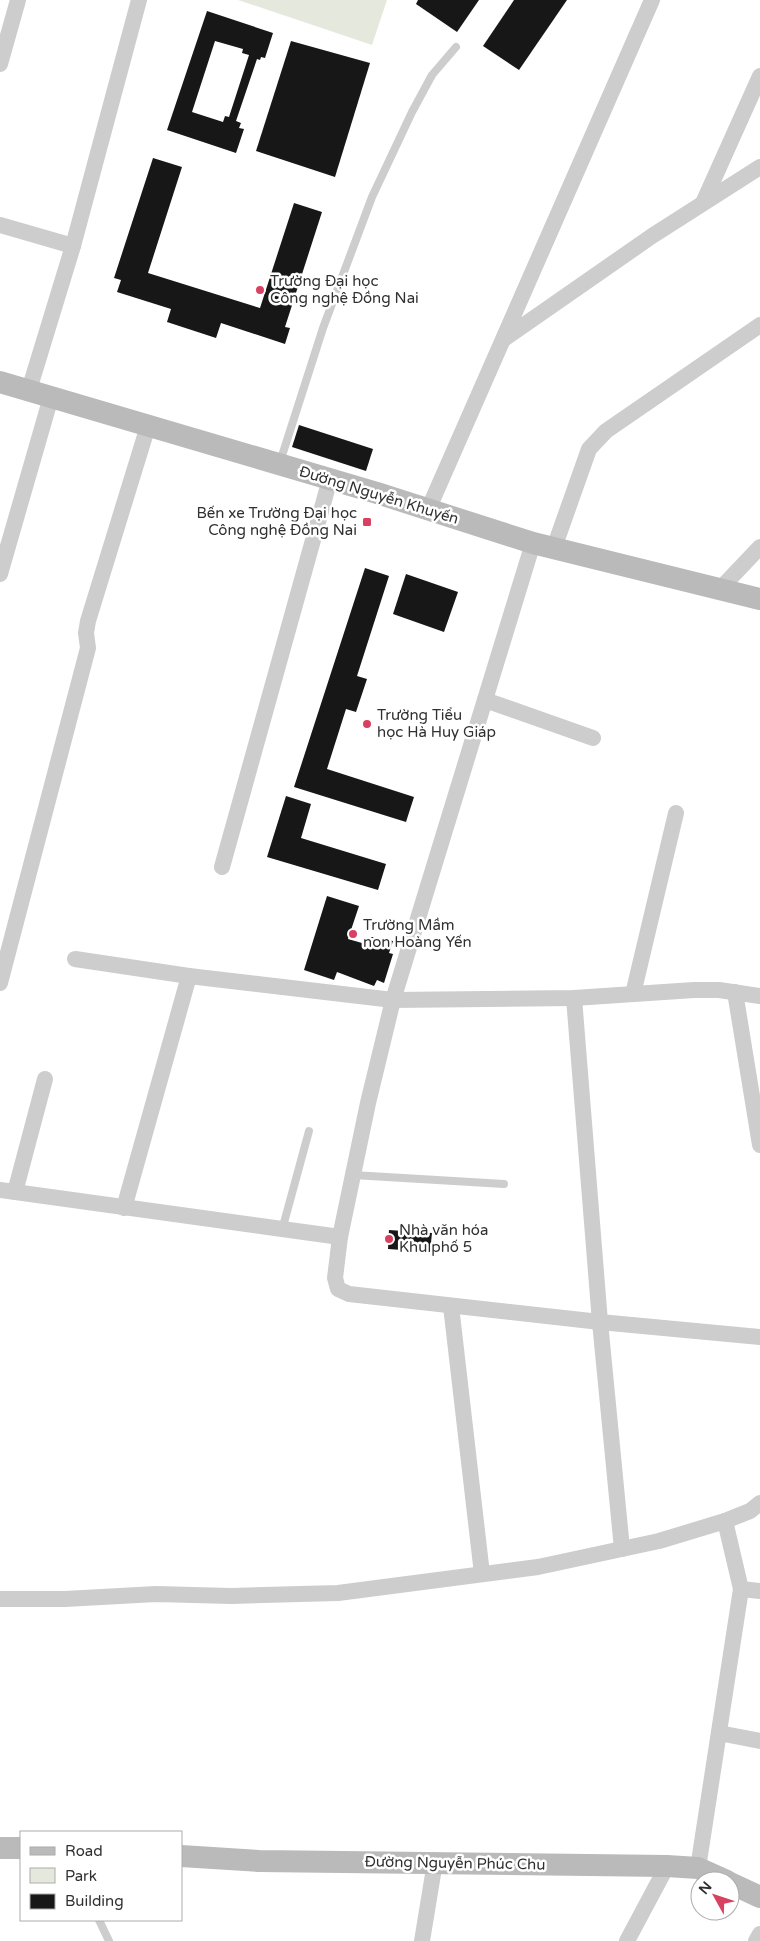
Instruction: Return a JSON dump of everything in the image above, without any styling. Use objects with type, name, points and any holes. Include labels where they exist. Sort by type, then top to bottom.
[{"type":"street","points":[[29,390],[73,246],[139,0]]},
{"type":"street","points":[[428,510],[652,0]]},
{"type":"street","points":[[0,64],[11,5]]},
{"type":"street","points":[[703,203],[760,76]]},
{"type":"street","points":[[504,339],[652,236],[760,167]]},
{"type":"street","points":[[0,225],[73,246]]},
{"type":"street","points":[[760,325],[606,431],[589,449],[543,545],[485,700],[393,1000],[368,1103],[340,1238],[335,1278],[338,1289],[349,1294],[600,1322],[760,1337]]},
{"type":"street","name":"Đường Nguyễn Khuyến","points":[[0,382],[330,479],[543,545],[760,599]]},
{"type":"street","points":[[0,574],[51,397]]},
{"type":"street","points":[[0,983],[88,648],[86,633],[88,621],[148,426]]},
{"type":"street","points":[[222,867],[330,479]]},
{"type":"street","points":[[721,588],[760,547]]},
{"type":"street","points":[[485,700],[593,738]]},
{"type":"street","points":[[633,994],[676,813]]},
{"type":"street","points":[[75,958],[189,976],[393,1000],[574,998],[694,990],[720,990],[760,996]]},
{"type":"street","points":[[124,1208],[189,976]]},
{"type":"street","points":[[735,992],[755,1085],[760,1145]]},
{"type":"street","points":[[574,998],[600,1322],[622,1549]]},
{"type":"street","points":[[45,1079],[8,1191],[340,1238]]},
{"type":"street","points":[[451,1306],[482,1574]]},
{"type":"street","points":[[0,1599],[156,1594],[231,1596],[338,1592],[538,1567],[659,1541],[725,1521],[750,1511],[760,1503]]},
{"type":"street","points":[[698,1868],[740,1590],[725,1521]]},
{"type":"street","points":[[740,1590],[760,1591]]},
{"type":"street","points":[[719,1733],[760,1741]]},
{"type":"street","points":[[0,1848],[20,1848]]},
{"type":"street","name":"Đường Nguyễn Phúc Chu","points":[[182,1856],[259,1861],[667,1866],[698,1868],[704,1871]]},
{"type":"street","points":[[422,1941],[435,1862]]},
{"type":"street","points":[[628,1941],[667,1866]]},
{"type":"street","name":"Đường Nguyễn Phúc Chu","points":[[740,1888],[760,1897]]},
{"type":"street","points":[[756,1941],[760,1934]]},
{"type":"lane","points":[[279,464],[323,328],[372,197],[412,112],[432,75],[456,47]]},
{"type":"lane","points":[[282,1230],[309,1131]]},
{"type":"lane","points":[[353,1175],[504,1184]]},
{"type":"lane","points":[[99,1921],[108,1941]]},
{"type":"green space","points":[[238,0],[387,0],[372,45]]},
{"type":"building","points":[[418,0],[479,0],[457,32],[416,4]]},
{"type":"building","points":[[514,0],[567,0],[519,70],[483,46]]},
{"type":"building","points":[[207,11],[273,33],[265,58],[257,59],[236,121],[241,123],[239,128],[244,129],[236,153],[167,130]],"holes":[[[215,41],[243,49],[242,53],[249,55],[229,117],[225,116],[223,122],[192,112]]]},
{"type":"building","points":[[291,41],[370,63],[335,177],[256,151]]},
{"type":"building","points":[[153,158],[182,167],[148,273],[260,308],[294,203],[322,212],[285,327],[290,328],[285,344],[221,323],[216,338],[167,322],[171,309],[117,292],[121,280],[114,278]]},
{"type":"building","points":[[299,425],[373,449],[366,471],[292,447]]},
{"type":"building","points":[[365,568],[389,576],[357,676],[367,679],[356,712],[346,709],[327,769],[414,797],[406,822],[294,787]]},
{"type":"building","points":[[406,574],[458,592],[444,632],[393,614]]},
{"type":"building","points":[[286,796],[311,804],[301,838],[386,864],[378,890],[267,857]]},
{"type":"building","points":[[327,896],[359,906],[348,939],[362,943],[371,937],[393,941],[389,953],[393,954],[384,983],[377,980],[374,986],[337,972],[334,980],[304,970]]},
{"type":"building","points":[[389,1230],[432,1233],[430,1252],[388,1249]]},
{"type":"place","name":"Trường Đại học Công nghệ Đồng Nai","points":[[260,290]]},
{"type":"place","name":"Bến xe Trường Đại học Công nghệ Đồng Nai","points":[[367,522]]},
{"type":"place","name":"Trường Tiểu học Hà Huy Giáp","points":[[367,724]]},
{"type":"place","name":"Trường Mầm non Hoàng Yến","points":[[353,934]]},
{"type":"place","name":"Nhà văn hóa Khu phố 5","points":[[389,1239]]}]
